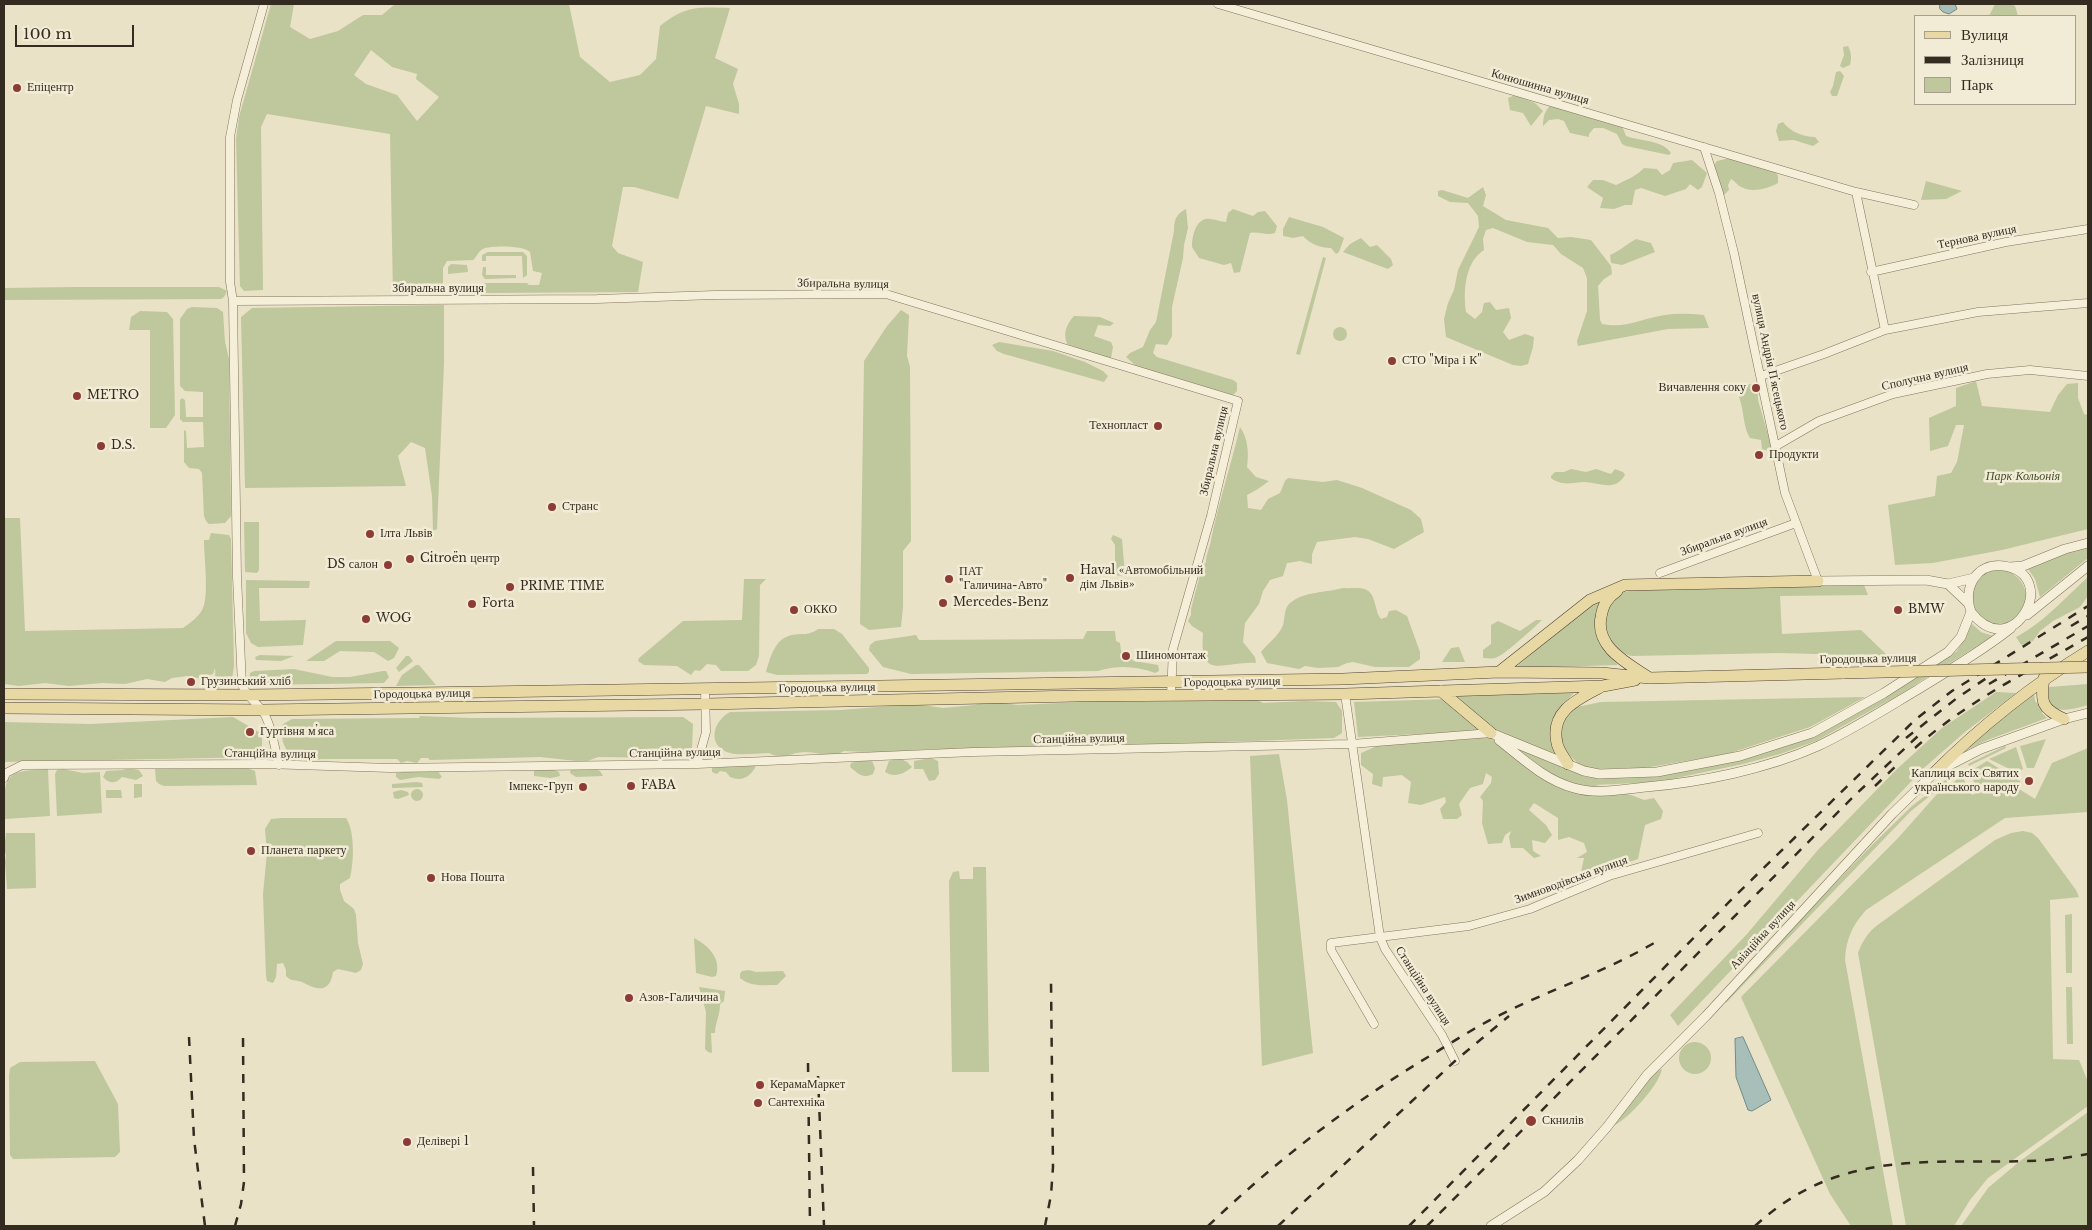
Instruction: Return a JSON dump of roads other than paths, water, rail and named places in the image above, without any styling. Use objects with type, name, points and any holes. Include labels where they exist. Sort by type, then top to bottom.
[{"type":"main road","points":[[1499,672],[1590,600],[1625,585],[1818,581]]},
{"type":"main road","points":[[1625,585],[1608,598],[1602,608],[1599,624],[1602,636],[1608,646],[1620,658],[1649,678]]},
{"type":"main road","points":[[1934,773],[1964,744],[2044,678],[2088,651]]},
{"type":"main road","name":"Городоцька вулиця","points":[[4,694],[247,696],[1343,679],[1499,672],[1602,673],[1649,678],[2088,668]]},
{"type":"main road","name":"Городоцька вулиця","points":[[4,708],[262,710],[706,704],[1077,696],[1345,694],[1603,686],[1649,678]]},
{"type":"main road","points":[[2044,678],[2041,694],[2044,706],[2053,714],[2064,719]]},
{"type":"main road","points":[[1568,764],[1557,745],[1556,730],[1561,714],[1571,703],[1603,686]]},
{"type":"main road","points":[[1441,691],[1491,734]]},
{"type":"street","points":[[264,4],[237,100],[230,137],[230,282],[233,301],[239,642],[242,685],[247,696],[262,710],[273,736],[279,765]]},
{"type":"street","name":"Конюшинна вулиця","points":[[1218,4],[1856,192],[1914,205]]},
{"type":"street","name":"вулиця Андрія Пʼясецького","points":[[1704,147],[1719,193],[1734,253],[1785,493],[1818,581]]},
{"type":"street","points":[[1856,192],[1885,330]]},
{"type":"street","name":"Тернова вулиця","points":[[1872,272],[2006,242],[2088,229]]},
{"type":"street","name":"Збиральна вулиця","points":[[233,301],[597,300],[715,294],[886,294],[1238,401],[1211,516],[1173,649],[1171,682]]},
{"type":"street","points":[[1761,376],[1885,330],[1978,312],[2088,303]]},
{"type":"street","name":"Сполучна вулиця","points":[[1776,446],[1819,421],[1893,394],[1996,373],[2030,370],[2088,376]]},
{"type":"street","name":"Збиральна вулиця","points":[[1660,573],[1796,523]]},
{"type":"street","points":[[1968,603],[1970,586],[1974,578],[1980,572],[1990,567],[2024,566],[2064,549],[2088,543]]},
{"type":"street","points":[[1491,734],[1548,778],[1576,789],[1602,791],[1658,786],[1720,775],[1783,760],[1818,746],[1885,709],[1984,649],[2088,566]]},
{"type":"street","points":[[1948,584],[1968,603],[1972,612],[1985,626],[2004,628],[2020,621],[2027,613],[2031,595],[2024,578],[2009,567]]},
{"type":"street","points":[[1818,581],[1926,580],[1948,584],[1974,578]]},
{"type":"street","points":[[1491,734],[1584,771],[1599,774],[1656,772],[1740,756],[1812,733],[1884,693],[1948,652],[1961,637],[1972,612]]},
{"type":"street","points":[[1171,682],[1171,696]]},
{"type":"street","points":[[697,764],[706,732],[705,689]]},
{"type":"street","name":"Станційна вулиця","points":[[1345,694],[1380,937],[1385,949],[1442,1035],[1455,1061]]},
{"type":"street","name":"Авіаційна вулиця","points":[[1491,1226],[1544,1192],[1578,1160],[1607,1127],[1647,1075],[1706,1016],[1892,814],[1934,773],[1981,749],[2064,719],[2088,713]]},
{"type":"street","name":"Станційна вулиця","points":[[4,778],[6,773],[22,765],[279,765],[390,768],[697,764],[974,752],[1351,744],[1491,734]]},
{"type":"street","name":"Зимноводівська вулиця","points":[[1374,1024],[1332,950],[1331,943],[1469,926],[1530,909],[1609,876],[1758,833]]},
{"type":"water","points":[[1940,4],[1955,4],[1957,9],[1949,14],[1940,9]]},
{"type":"water","points":[[1743,1037],[1771,1100],[1752,1111],[1748,1110],[1736,1077],[1735,1039]]},
{"type":"railway","points":[[1409,1226],[1734,897],[1916,719],[1952,691],[2088,606]]},
{"type":"railway","points":[[2071,626],[2088,616]]},
{"type":"railway","points":[[1989,684],[2088,626]]},
{"type":"railway","points":[[1915,748],[1955,716],[2021,675],[2088,637]]},
{"type":"railway","points":[[1906,738],[1957,698],[1994,673]]},
{"type":"railway","points":[[1427,1226],[1854,796],[1918,736]]},
{"type":"railway","points":[[1875,786],[1900,762]]},
{"type":"railway","points":[[1208,1226],[1288,1155],[1373,1092],[1490,1020],[1600,971],[1659,940]]},
{"type":"railway","points":[[1045,1226],[1051,1195],[1053,1167],[1051,981]]},
{"type":"railway","points":[[1278,1226],[1455,1061],[1509,1016]]},
{"type":"railway","points":[[189,1037],[194,1139],[205,1226]]},
{"type":"railway","points":[[235,1226],[244,1182],[243,1037]]},
{"type":"railway","points":[[808,1063],[810,1226]]},
{"type":"railway","points":[[818,1076],[824,1226]]},
{"type":"railway","points":[[1755,1226],[1774,1210],[1805,1190],[1827,1180],[1864,1169],[1916,1163],[2047,1160],[2088,1154]]},
{"type":"railway","points":[[533,1167],[534,1226]]},
{"type":"place","name":"Епіцентр","points":[[17,88]]},
{"type":"place","name":"СТО \"Міра і К\"","points":[[1392,361]]},
{"type":"place","name":"Вичавлення соку","points":[[1756,388]]},
{"type":"place","name":"METRO","points":[[77,396]]},
{"type":"place","name":"Технопласт","points":[[1158,426]]},
{"type":"place","name":"D.S.","points":[[101,446]]},
{"type":"place","name":"Продукти","points":[[1759,455]]},
{"type":"place","name":"Странс","points":[[552,507]]},
{"type":"place","name":"Ілта Львів","points":[[370,534]]},
{"type":"place","name":"Citroën центр","points":[[410,559]]},
{"type":"place","name":"DS салон","points":[[388,565]]},
{"type":"place","name":"Haval «Автомобільний дім Львів»","points":[[1070,578]]},
{"type":"place","name":"ПАТ \"Галичина-Авто\"","points":[[949,579]]},
{"type":"place","name":"PRIME TIME","points":[[510,587]]},
{"type":"place","name":"Mercedes-Benz","points":[[943,603]]},
{"type":"place","name":"Forta","points":[[472,604]]},
{"type":"place","name":"ОККО","points":[[794,610]]},
{"type":"place","name":"BMW","points":[[1898,610]]},
{"type":"place","name":"WOG","points":[[366,619]]},
{"type":"place","name":"Шиномонтаж","points":[[1126,656]]},
{"type":"place","name":"Грузинський хліб","points":[[191,682]]},
{"type":"place","name":"Гуртівня мʼяса","points":[[250,732]]},
{"type":"place","name":"Каплиця всіх Святих українського народу","points":[[2029,781]]},
{"type":"place","name":"FABA","points":[[631,786]]},
{"type":"place","name":"Імпекс-Груп","points":[[583,787]]},
{"type":"place","name":"Планета паркету","points":[[251,851]]},
{"type":"place","name":"Нова Пошта","points":[[431,878]]},
{"type":"place","name":"Азов-Галичина","points":[[629,998]]},
{"type":"place","name":"КерамаМаркет","points":[[760,1085]]},
{"type":"place","name":"Сантехніка","points":[[758,1103]]},
{"type":"place","name":"Скнилів","points":[[1531,1121]]},
{"type":"place","name":"Делівері 1","points":[[407,1142]]},
{"type":"park label","name":"Парк Кольонія","points":[[2023,477]]}]
